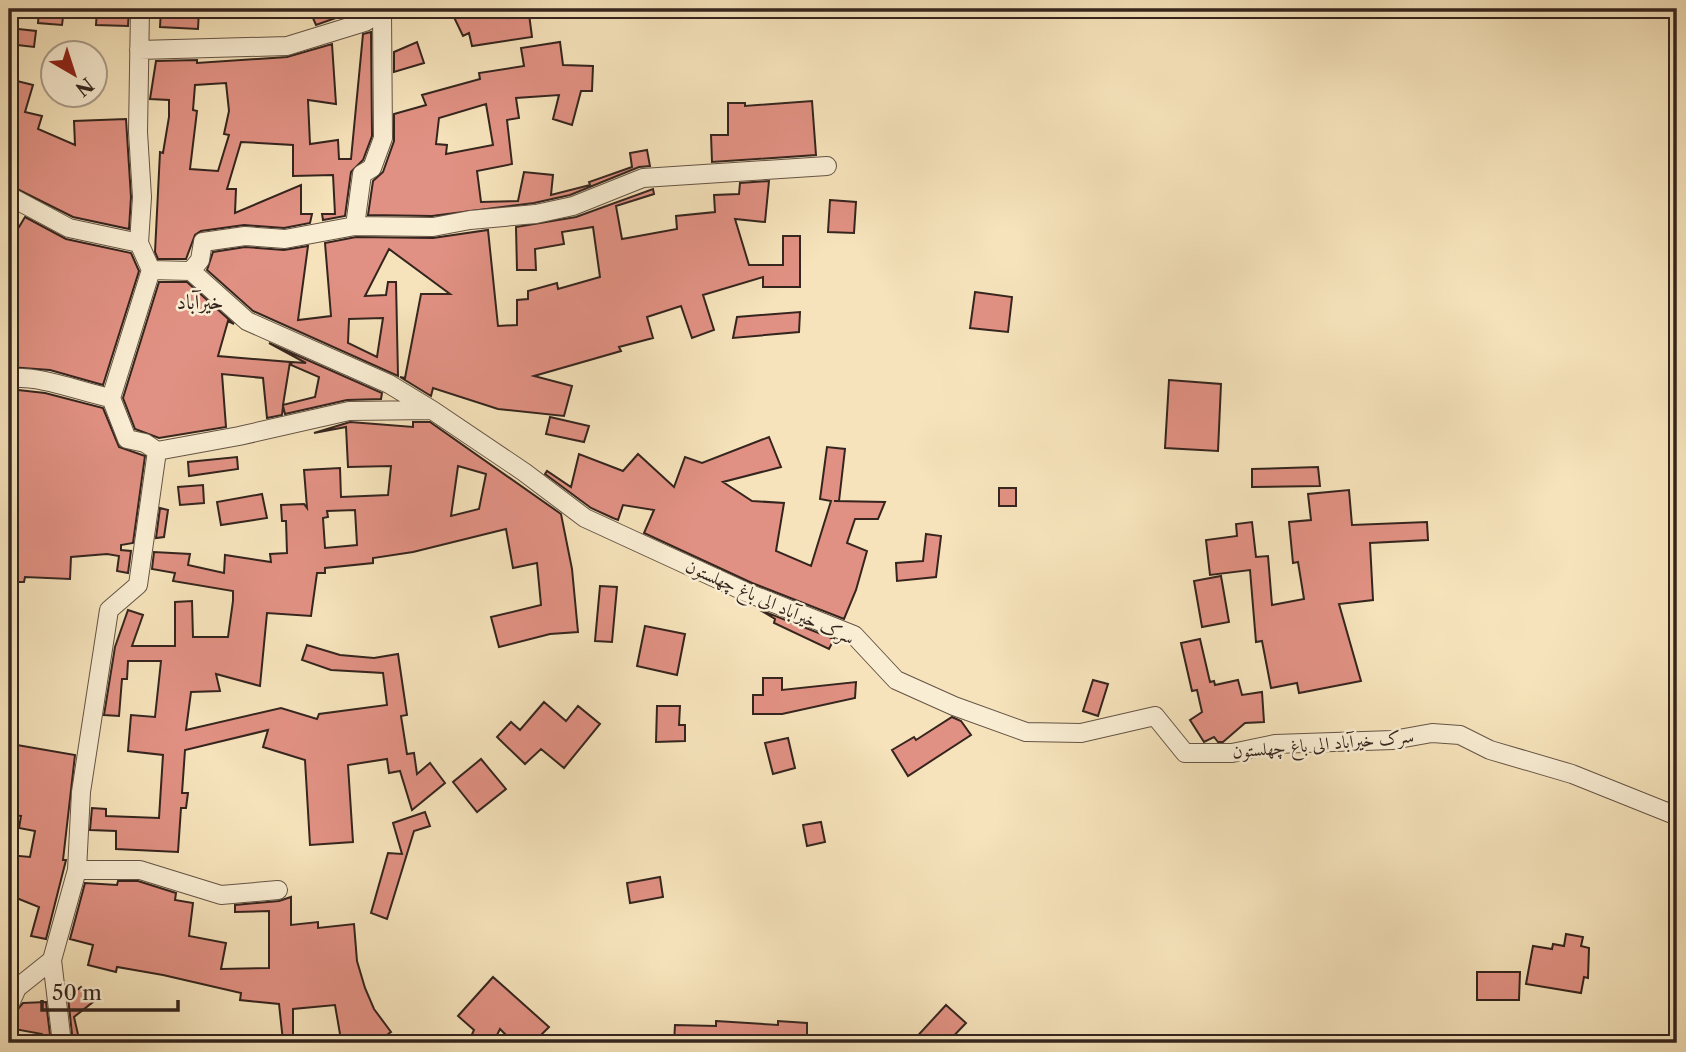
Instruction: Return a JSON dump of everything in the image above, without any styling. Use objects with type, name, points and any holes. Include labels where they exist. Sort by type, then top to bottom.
[{"type":"street","points":[[140,9],[138,132],[142,197],[139,243],[151,270],[111,398],[127,439],[145,443],[156,451],[239,436],[349,411],[432,410]]},
{"type":"street","points":[[139,50],[287,46],[365,22],[384,11]]},
{"type":"street","points":[[355,226],[362,174],[372,168],[383,138],[384,11]]},
{"type":"street","points":[[191,271],[200,260],[203,242],[244,236],[285,239],[355,226],[433,227],[536,214],[573,206],[642,178],[827,166]]},
{"type":"street","points":[[9,196],[69,228],[139,243]]},
{"type":"street","points":[[151,270],[191,271],[247,321],[389,384],[432,410]]},
{"type":"street","points":[[9,378],[35,376],[68,389],[111,398]]},
{"type":"street","name":"سرک خیرآباد الی باغ چهلستون","points":[[432,410],[524,472],[585,518],[748,593],[854,635],[896,680],[954,706],[1026,732],[1081,733],[1155,716],[1185,753],[1232,753],[1275,744],[1393,740],[1432,733],[1460,735],[1490,750],[1572,774],[1677,816]]},
{"type":"street","points":[[62,1043],[52,960],[78,870],[81,792],[109,610],[138,585],[156,451]]},
{"type":"street","points":[[78,870],[140,870],[221,895],[278,890]]},
{"type":"street","points":[[9,1006],[17,988],[52,960]]},
{"type":"building","points":[[39,9],[64,9],[62,25],[38,23]]},
{"type":"building","points":[[97,9],[129,9],[128,26],[96,25]]},
{"type":"building","points":[[161,9],[199,9],[198,29],[160,27]]},
{"type":"building","points":[[309,9],[361,9],[316,25]]},
{"type":"building","points":[[450,9],[506,9],[508,18],[529,14],[532,37],[472,46],[469,33],[463,36]]},
{"type":"building","points":[[9,28],[36,31],[34,47],[9,44]]},
{"type":"building","points":[[371,32],[372,136],[363,160],[351,172],[345,216],[323,220],[322,214],[335,214],[333,175],[293,176],[293,145],[241,142],[227,189],[236,189],[235,213],[301,185],[301,214],[312,214],[310,223],[284,228],[244,225],[201,231],[195,235],[186,259],[158,259],[155,252],[160,152],[163,153],[169,100],[150,99],[156,61],[197,60],[197,63],[287,57],[332,44],[336,104],[308,100],[310,144],[338,140],[339,159],[351,159],[363,34]],"holes":[[[226,83],[229,111],[224,134],[229,135],[218,171],[190,169],[197,111],[193,110],[195,85]]]},
{"type":"building","points":[[417,42],[424,63],[394,72],[394,52]]},
{"type":"building","points":[[560,42],[563,65],[593,66],[592,91],[581,91],[572,125],[553,119],[559,95],[516,98],[519,118],[507,120],[512,164],[477,171],[481,202],[518,201],[524,172],[553,175],[551,195],[590,185],[589,182],[632,167],[630,153],[647,150],[650,166],[639,167],[570,195],[534,203],[432,216],[368,215],[373,181],[383,172],[394,141],[394,114],[426,105],[422,95],[480,79],[479,73],[524,66],[521,48]],"holes":[[[486,104],[493,145],[446,154],[447,145],[436,144],[439,118]]]},
{"type":"building","points":[[9,79],[33,85],[25,112],[42,116],[38,129],[75,145],[74,121],[126,119],[131,197],[129,229],[73,217],[9,185]]},
{"type":"building","points":[[812,101],[816,155],[712,162],[711,135],[728,135],[728,103],[745,103],[745,106]]},
{"type":"building","points":[[769,181],[765,222],[735,219],[749,265],[783,265],[783,236],[800,236],[800,287],[763,287],[763,277],[703,295],[714,330],[692,338],[681,306],[647,317],[653,338],[619,347],[621,351],[534,376],[572,386],[564,416],[498,409],[433,388],[431,396],[400,377],[405,378],[421,294],[450,294],[389,249],[365,296],[386,295],[388,282],[396,282],[398,376],[253,311],[207,270],[213,252],[245,247],[284,250],[308,246],[298,320],[331,316],[325,243],[356,237],[433,238],[488,230],[498,326],[517,325],[517,300],[528,299],[528,291],[557,283],[558,289],[600,277],[593,227],[562,232],[564,244],[535,249],[536,270],[517,270],[516,227],[576,217],[653,189],[654,194],[616,206],[622,239],[677,229],[676,216],[715,212],[714,195],[739,194],[740,183]],"holes":[[[383,318],[377,357],[348,343],[349,319]]]},
{"type":"building","points":[[830,200],[856,202],[854,233],[828,232]]},
{"type":"building","points":[[25,217],[66,239],[131,253],[139,271],[103,385],[50,370],[9,367],[9,223],[19,227]]},
{"type":"building","points":[[159,282],[187,282],[234,324],[228,321],[218,356],[290,362],[283,405],[315,397],[319,377],[291,365],[292,362],[306,363],[269,343],[382,393],[381,399],[347,400],[285,414],[283,406],[282,415],[267,418],[263,378],[222,374],[226,427],[159,438],[135,429],[123,398]]},
{"type":"building","points":[[975,292],[1012,297],[1008,332],[970,328]]},
{"type":"building","points":[[800,312],[799,332],[733,338],[737,317]]},
{"type":"building","points":[[1169,380],[1221,384],[1218,451],[1165,448]]},
{"type":"building","points":[[9,389],[45,393],[103,408],[119,447],[145,456],[133,543],[121,545],[121,550],[131,551],[128,573],[117,571],[119,556],[107,554],[71,557],[70,579],[25,577],[24,582],[9,582]]},
{"type":"building","points":[[550,417],[589,426],[584,442],[546,434]]},
{"type":"building","points":[[350,422],[413,427],[413,422],[430,422],[561,514],[572,569],[578,632],[550,634],[499,647],[491,617],[541,605],[537,563],[513,568],[506,529],[413,552],[373,558],[373,563],[325,568],[325,573],[317,573],[311,616],[267,613],[260,686],[216,674],[220,691],[191,692],[186,730],[281,708],[317,719],[319,714],[387,705],[383,673],[331,670],[302,660],[307,645],[340,655],[374,658],[398,654],[407,715],[401,716],[407,754],[414,753],[417,774],[430,763],[445,783],[412,810],[400,771],[389,773],[387,759],[348,765],[353,842],[310,845],[305,760],[263,747],[268,730],[185,750],[182,793],[188,793],[186,808],[181,808],[178,852],[116,849],[116,831],[90,830],[92,808],[106,809],[106,816],[159,818],[163,755],[128,751],[131,715],[155,717],[161,661],[128,661],[127,679],[122,679],[119,716],[104,715],[115,647],[128,610],[143,615],[132,646],[175,646],[175,602],[192,601],[193,637],[228,637],[233,601],[233,591],[173,581],[175,573],[152,569],[154,552],[190,554],[188,565],[224,573],[225,555],[271,562],[270,554],[287,553],[286,521],[282,521],[281,505],[304,504],[307,508],[304,470],[340,468],[341,497],[388,495],[391,466],[348,467],[346,427],[314,433]],"holes":[[[458,466],[486,474],[479,509],[451,516]],[[355,510],[357,545],[325,548],[323,518],[328,517],[327,511]]]},
{"type":"building","points":[[769,437],[781,467],[723,482],[752,501],[784,503],[776,551],[811,566],[831,501],[820,499],[827,447],[845,449],[839,501],[834,501],[885,502],[878,519],[855,519],[847,543],[867,551],[844,619],[752,583],[644,533],[654,510],[623,505],[618,520],[591,508],[545,474],[547,471],[571,487],[579,454],[623,471],[638,454],[674,487],[685,457],[702,463]]},
{"type":"building","points":[[237,457],[238,469],[189,476],[188,462]]},
{"type":"building","points":[[1318,467],[1320,486],[1252,487],[1252,469]]},
{"type":"building","points":[[203,485],[204,503],[180,505],[178,487]]},
{"type":"building","points":[[999,488],[1016,488],[1016,506],[999,506]]},
{"type":"building","points":[[1349,490],[1352,525],[1427,522],[1428,540],[1370,543],[1373,600],[1339,604],[1361,681],[1299,693],[1297,683],[1271,688],[1262,641],[1256,642],[1250,570],[1210,575],[1206,540],[1237,536],[1236,524],[1252,522],[1256,557],[1268,556],[1272,605],[1304,599],[1298,562],[1293,563],[1289,522],[1311,520],[1308,494]]},
{"type":"building","points":[[262,494],[267,518],[221,525],[217,502]]},
{"type":"building","points":[[160,508],[168,510],[164,537],[156,538]]},
{"type":"building","points":[[926,534],[941,536],[936,577],[897,581],[896,563],[923,561]]},
{"type":"building","points":[[1221,576],[1229,622],[1202,627],[1194,581]]},
{"type":"building","points":[[600,586],[617,587],[612,642],[595,641]]},
{"type":"building","points":[[760,610],[834,639],[829,649],[774,623],[775,619]]},
{"type":"building","points":[[645,626],[685,634],[677,675],[637,666]]},
{"type":"building","points":[[1200,639],[1210,682],[1214,681],[1215,685],[1238,680],[1242,695],[1262,692],[1264,722],[1245,723],[1223,742],[1218,742],[1214,737],[1204,742],[1190,720],[1202,712],[1197,690],[1192,691],[1181,643]]},
{"type":"building","points":[[763,678],[782,678],[782,690],[856,682],[855,698],[782,714],[753,714],[753,695],[763,695]]},
{"type":"building","points":[[1093,680],[1108,684],[1098,716],[1083,711]]},
{"type":"building","points":[[544,702],[566,721],[578,706],[600,724],[564,768],[541,749],[525,764],[497,737],[511,722],[520,730]]},
{"type":"building","points":[[657,706],[680,706],[679,725],[685,725],[685,741],[656,742]]},
{"type":"building","points":[[952,717],[961,721],[971,735],[908,776],[892,750],[914,737],[916,740]]},
{"type":"building","points":[[788,738],[795,768],[773,774],[765,743]]},
{"type":"building","points":[[17,745],[75,755],[63,860],[66,860],[46,939],[31,936],[39,907],[9,895],[9,855],[30,857],[35,831],[19,828],[21,816],[9,815],[9,786]]},
{"type":"building","points":[[481,759],[506,789],[477,812],[453,782]]},
{"type":"building","points":[[425,812],[430,826],[414,831],[387,919],[371,913],[388,853],[402,854],[393,823]]},
{"type":"building","points":[[821,822],[825,842],[807,846],[803,825]]},
{"type":"building","points":[[660,877],[663,897],[630,903],[627,883]]},
{"type":"building","points":[[118,881],[138,881],[176,893],[175,900],[193,903],[189,936],[226,943],[221,969],[269,968],[269,911],[235,912],[235,905],[279,901],[291,897],[291,925],[318,922],[318,928],[354,924],[357,961],[365,988],[374,1009],[391,1032],[375,1043],[347,1043],[340,1034],[335,1005],[293,1009],[293,1040],[283,1041],[279,1004],[240,1000],[241,993],[163,975],[117,967],[116,972],[88,965],[93,945],[70,939],[85,883],[117,885]]},
{"type":"building","points":[[1566,934],[1583,937],[1581,946],[1589,948],[1588,978],[1584,977],[1581,993],[1526,984],[1533,946],[1552,949],[1553,944],[1564,946]]},
{"type":"building","points":[[1477,972],[1520,972],[1519,1000],[1477,1000]]},
{"type":"building","points":[[493,977],[549,1027],[533,1043],[514,1043],[500,1029],[493,1043],[468,1043],[474,1030],[458,1016]]},
{"type":"building","points":[[81,987],[93,1002],[74,1017],[80,1043],[73,1043],[68,997]]},
{"type":"building","points":[[46,1002],[51,1043],[43,1043],[42,1034],[9,1028],[11,1017],[23,1003]]},
{"type":"building","points":[[946,1005],[966,1023],[947,1043],[911,1043]]},
{"type":"building","points":[[716,1021],[778,1025],[778,1021],[807,1023],[807,1043],[674,1043],[675,1025],[716,1026]]},
{"type":"district","name":"خیرآباد","points":[[200,302]]}]
